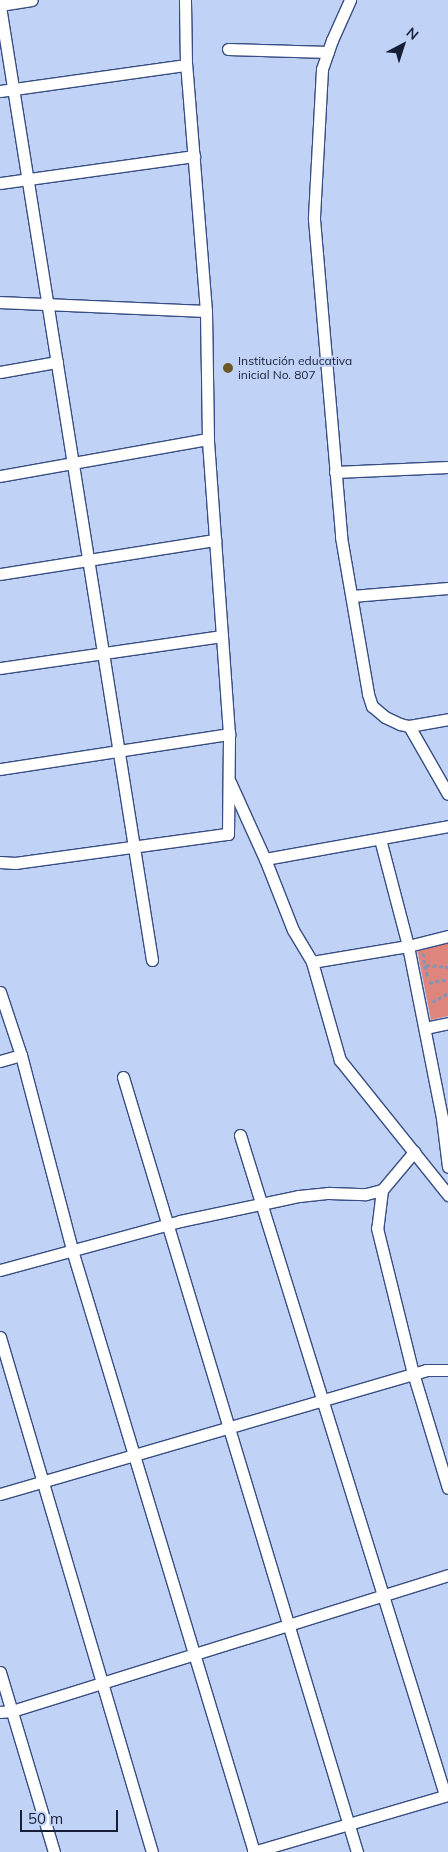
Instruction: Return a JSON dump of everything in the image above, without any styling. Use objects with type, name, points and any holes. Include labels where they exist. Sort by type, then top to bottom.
[{"type":"street","points":[[32,0],[0,5],[152,960]]},
{"type":"street","points":[[0,862],[16,863],[228,834],[229,734],[208,439],[206,311],[186,65],[185,0]]},
{"type":"street","points":[[350,0],[322,69],[314,219],[341,537],[369,700],[372,706],[393,722],[409,726],[448,719]]},
{"type":"street","points":[[228,49],[328,52]]},
{"type":"street","points":[[0,92],[186,65]]},
{"type":"street","points":[[0,183],[194,156]]},
{"type":"street","points":[[0,302],[206,311]]},
{"type":"street","points":[[0,372],[56,362]]},
{"type":"street","points":[[0,476],[208,439]]},
{"type":"street","points":[[336,472],[448,467]]},
{"type":"street","points":[[0,574],[215,540]]},
{"type":"street","points":[[352,596],[448,588]]},
{"type":"street","points":[[0,668],[222,636]]},
{"type":"street","points":[[409,726],[448,794]]},
{"type":"street","points":[[0,769],[229,734]]},
{"type":"street","points":[[229,779],[265,860],[293,930],[312,962],[340,1060],[448,1195]]},
{"type":"street","points":[[265,860],[448,826]]},
{"type":"street","points":[[380,839],[408,946],[445,1117],[448,1167]]},
{"type":"street","points":[[312,962],[408,946],[448,936]]},
{"type":"street","points":[[0,992],[20,1055],[72,1250],[136,1455],[254,1852],[447,1795],[240,1134]]},
{"type":"street","points":[[425,1028],[448,1024]]},
{"type":"street","points":[[0,1061],[20,1055]]},
{"type":"street","points":[[123,1077],[358,1852]]},
{"type":"street","points":[[414,1152],[382,1190],[376,1228],[413,1373],[448,1488]]},
{"type":"street","points":[[0,1270],[168,1224],[261,1204],[314,1194],[366,1194],[382,1190]]},
{"type":"street","points":[[0,1337],[152,1852]]},
{"type":"street","points":[[0,1494],[413,1373],[426,1370],[448,1370]]},
{"type":"street","points":[[6,1712],[448,1574]]},
{"type":"street","points":[[0,1672],[6,1712],[54,1852]]},
{"type":"path","points":[[431,949],[423,951],[434,1008]]},
{"type":"path","points":[[426,965],[448,967]]},
{"type":"path","points":[[429,983],[448,979]]},
{"type":"path","points":[[432,1002],[448,993]]},
{"type":"shaded area","points":[[448,943],[448,1016],[431,1020],[417,949]]},
{"type":"place","name":"Institución educativa inicial No. 807","points":[[228,368]]}]
